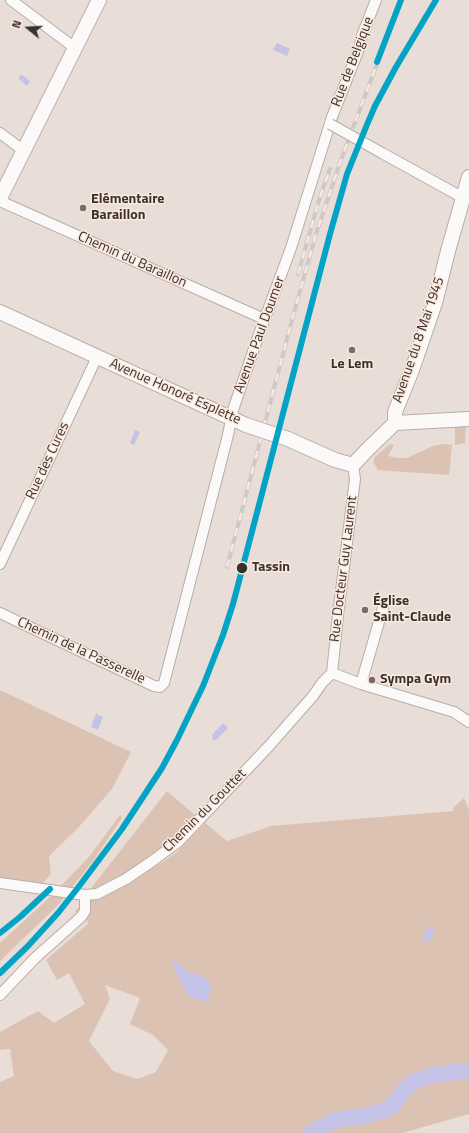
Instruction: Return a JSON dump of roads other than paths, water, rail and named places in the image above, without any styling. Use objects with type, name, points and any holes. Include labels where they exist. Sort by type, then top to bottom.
[{"type":"street","points":[[11,0],[76,48]]},
{"type":"street","points":[[0,198],[99,0]]},
{"type":"street","name":"Rue de Belgique","points":[[330,124],[376,0]]},
{"type":"street","points":[[330,124],[463,196]]},
{"type":"street","name":"Avenue Paul Doumer","points":[[162,686],[166,678],[231,419],[264,319],[291,248],[330,124]]},
{"type":"street","points":[[0,133],[24,151]]},
{"type":"street","name":"Avenue du 8 Mai 1945","points":[[353,465],[394,423],[395,412],[435,303],[469,177]]},
{"type":"street","name":"Chemin du Baraillon","points":[[0,201],[264,319]]},
{"type":"street","name":"Avenue Honoré Esplette","points":[[0,312],[231,419],[288,439],[335,460],[353,465]]},
{"type":"street","name":"Rue des Cures","points":[[0,564],[97,357]]},
{"type":"street","points":[[394,423],[469,419]]},
{"type":"street","name":"Rue Docteur Guy Laurent","points":[[332,673],[355,479],[353,465]]},
{"type":"street","points":[[361,684],[383,608]]},
{"type":"street","name":"Chemin de la Passerelle","points":[[0,613],[154,686],[162,686]]},
{"type":"street","points":[[332,673],[361,684],[450,711],[469,722]]},
{"type":"street","name":"Chemin du Gouttet","points":[[0,883],[86,895],[97,894],[126,879],[178,842],[269,746],[332,673]]},
{"type":"street","points":[[0,996],[35,958],[81,918],[85,911],[86,895]]},
{"type":"water","points":[[277,43],[290,49],[287,56],[273,50]]},
{"type":"water","points":[[20,75],[30,81],[27,86],[19,79]]},
{"type":"water","points":[[135,430],[140,432],[134,445],[130,443]]},
{"type":"water","points":[[96,714],[103,717],[98,730],[91,727]]},
{"type":"water","points":[[223,723],[228,728],[216,740],[213,740],[212,735]]},
{"type":"water","points":[[429,926],[433,927],[433,936],[431,940],[425,942],[423,940],[423,935]]},
{"type":"water","points":[[174,960],[188,972],[202,976],[210,982],[211,989],[208,996],[210,1000],[208,1003],[204,1002],[202,999],[189,997],[173,964]]},
{"type":"waterway","points":[[311,1133],[335,1120],[364,1116],[383,1111],[393,1105],[404,1090],[415,1081],[436,1074],[469,1071]]},
{"type":"railway","points":[[227,567],[316,234],[342,157],[401,0]]},
{"type":"railway","points":[[298,274],[320,197],[330,169]]},
{"type":"place","name":"Elémentaire Baraillon","points":[[83,208]]},
{"type":"place","name":"Le Lem","points":[[352,350]]},
{"type":"place","name":"Tassin","points":[[242,568]]},
{"type":"place","name":"Église Saint-Claude","points":[[365,610]]},
{"type":"place","name":"Sympa Gym","points":[[372,680]]}]
